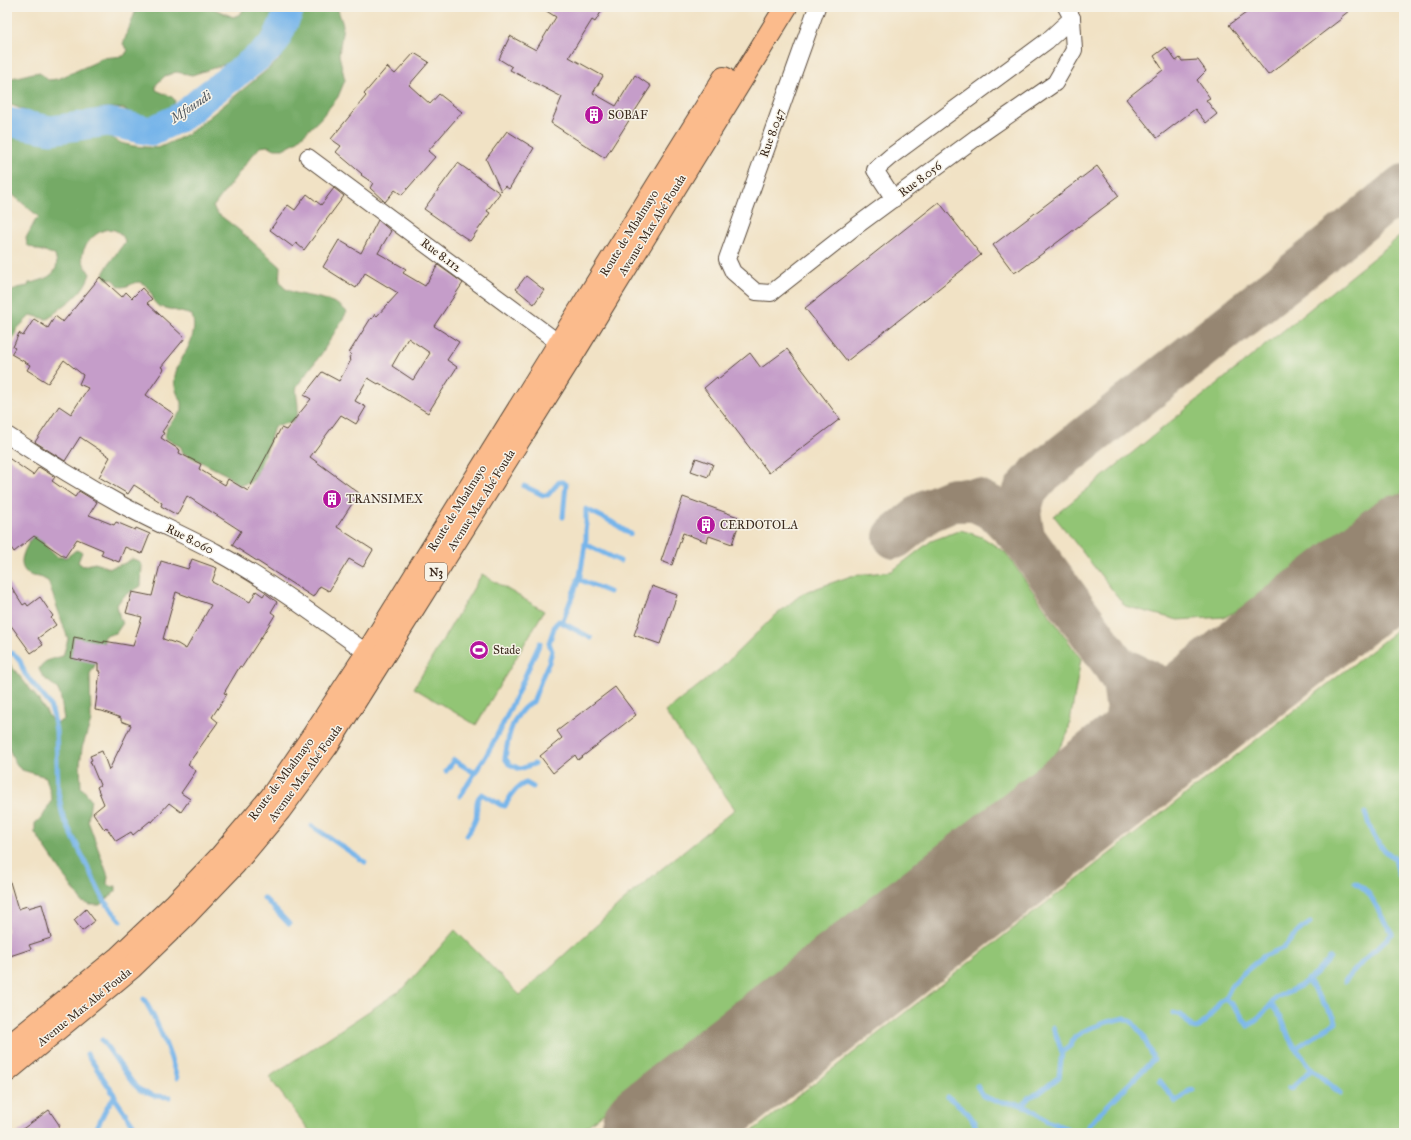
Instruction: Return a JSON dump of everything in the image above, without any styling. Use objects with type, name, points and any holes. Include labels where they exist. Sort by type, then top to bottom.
[{"type":"highway","name":"Route de Mbalmayo","points":[[7,1048],[119,957],[174,905],[220,857],[271,797],[314,734],[566,349],[768,7]]},
{"type":"highway","name":"Avenue Max Abé Fouda","points":[[7,1071],[131,968],[188,914],[234,865],[280,810],[327,746],[566,349],[786,7]]},
{"type":"street","name":"Rue 8.047","points":[[727,259],[817,7]]},
{"type":"street","name":"Rue 8.056","points":[[727,259],[733,272],[756,292],[771,294],[855,227],[977,137],[1055,83],[1074,50],[1069,12]]},
{"type":"street","points":[[894,199],[875,170],[890,157],[1047,41],[1069,12]]},
{"type":"street","name":"Rue 8.112","points":[[308,156],[566,349]]},
{"type":"street","name":"Rue 8.060","points":[[7,435],[31,451],[124,506],[210,549],[266,582],[310,611],[367,653]]},
{"type":"green space","points":[[137,7],[210,7],[233,17],[242,12],[244,7],[279,7],[259,41],[226,64],[192,75],[176,72],[165,76],[156,85],[156,90],[172,97],[175,100],[173,110],[153,122],[134,115],[124,109],[115,108],[105,108],[45,120],[7,104],[7,79],[32,73],[39,73],[48,80],[58,79],[96,62],[101,58],[124,56],[128,50],[123,44]]},
{"type":"green space","points":[[302,7],[337,7],[343,25],[339,55],[345,80],[338,97],[320,119],[296,142],[283,149],[275,149],[268,146],[260,147],[213,207],[217,213],[280,266],[280,281],[285,288],[293,292],[333,302],[347,312],[322,353],[297,386],[298,409],[296,417],[286,424],[274,427],[255,478],[249,483],[239,485],[225,474],[183,453],[181,447],[165,438],[167,427],[182,411],[182,402],[176,389],[175,378],[177,368],[192,339],[194,328],[192,315],[158,306],[150,290],[144,284],[138,282],[121,287],[114,280],[106,279],[103,274],[125,242],[123,236],[118,232],[107,230],[101,232],[95,235],[86,245],[83,251],[82,259],[90,274],[87,282],[78,294],[48,319],[31,315],[16,330],[15,337],[11,341],[7,341],[7,295],[17,288],[28,286],[29,283],[41,280],[51,275],[56,266],[56,261],[54,254],[38,250],[27,245],[26,238],[35,221],[39,217],[7,190],[7,123],[17,126],[27,134],[40,138],[69,136],[78,138],[96,133],[105,134],[121,143],[133,146],[158,148],[192,131],[279,60]]},
{"type":"green space","points":[[1404,233],[1404,491],[1289,581],[1225,617],[1178,620],[1125,606],[1054,516]]},
{"type":"green space","points":[[961,530],[982,537],[1005,552],[1081,659],[1068,733],[1047,769],[578,1133],[311,1133],[269,1077],[404,988],[455,930],[520,995],[632,893],[735,809],[665,712],[721,668],[771,619],[803,593],[851,576],[892,571],[931,541]]},
{"type":"green space","points":[[40,532],[43,543],[57,557],[67,557],[76,550],[82,552],[78,562],[83,566],[95,563],[109,568],[123,564],[132,559],[137,560],[142,565],[141,586],[125,595],[117,605],[120,619],[123,623],[116,633],[105,636],[99,658],[90,674],[91,721],[82,748],[80,765],[81,787],[91,799],[88,821],[108,876],[107,884],[110,887],[116,886],[116,891],[100,905],[90,905],[82,902],[35,833],[35,823],[42,818],[52,799],[46,777],[22,770],[17,766],[7,745],[7,658],[8,662],[35,695],[53,722],[59,722],[64,719],[58,690],[45,679],[39,669],[46,661],[63,656],[68,639],[48,581],[41,577],[30,575],[22,566],[25,550],[34,534]]},
{"type":"green space","name":"Stade","points":[[482,574],[544,611],[476,725],[414,688]]},
{"type":"green space","points":[[1404,625],[1404,1124],[1393,1133],[750,1133]]},
{"type":"building","points":[[540,7],[604,7],[595,22],[592,20],[569,57],[603,76],[593,93],[616,106],[635,75],[651,86],[605,158],[551,123],[562,97],[510,70],[512,67],[499,59],[510,36],[536,50],[556,17]]},
{"type":"building","points":[[1241,7],[1354,7],[1340,18],[1341,19],[1268,75],[1229,25],[1246,13]]},
{"type":"building","points":[[1166,47],[1176,61],[1180,58],[1182,61],[1198,60],[1206,71],[1197,80],[1210,98],[1206,100],[1217,114],[1206,123],[1195,109],[1157,138],[1126,99],[1163,70],[1154,56]]},
{"type":"building","points":[[414,53],[429,62],[409,85],[430,104],[439,94],[462,112],[428,151],[435,157],[402,195],[395,190],[385,202],[370,188],[373,183],[361,175],[362,174],[336,152],[341,146],[331,139],[366,96],[364,94],[387,67],[395,74]]},
{"type":"building","points":[[507,131],[534,148],[509,189],[505,186],[501,191],[486,159]]},
{"type":"building","points":[[458,163],[500,193],[487,211],[490,213],[470,241],[424,209]]},
{"type":"building","points":[[1097,166],[1119,196],[1019,271],[1014,273],[993,245]]},
{"type":"building","points":[[334,188],[344,196],[304,250],[296,243],[293,247],[270,230],[288,205],[295,210],[307,194],[321,205]]},
{"type":"building","points":[[939,202],[981,255],[847,361],[805,308]]},
{"type":"building","points":[[378,220],[391,231],[378,253],[406,269],[403,273],[425,286],[438,265],[463,283],[434,326],[459,342],[447,360],[457,367],[428,413],[379,383],[378,384],[368,378],[355,401],[366,407],[356,424],[341,415],[310,457],[359,493],[337,527],[373,550],[363,567],[349,559],[329,591],[320,586],[313,597],[232,545],[241,531],[187,496],[177,515],[161,506],[162,503],[134,485],[128,494],[99,477],[110,457],[80,437],[65,461],[35,442],[59,406],[71,414],[88,388],[79,384],[83,375],[64,360],[48,383],[27,370],[30,365],[11,354],[15,348],[13,347],[19,333],[23,336],[34,319],[48,328],[55,316],[63,322],[100,277],[122,297],[126,292],[132,298],[142,288],[152,299],[147,303],[185,338],[161,367],[164,369],[146,395],[174,414],[162,432],[164,433],[161,438],[180,450],[179,453],[201,464],[199,469],[225,485],[228,479],[248,491],[281,428],[286,430],[311,399],[304,395],[322,372],[339,381],[351,360],[349,358],[351,354],[349,353],[371,318],[372,319],[375,314],[377,316],[398,293],[365,273],[356,288],[323,267],[339,240],[361,253]],"holes":[[[408,338],[430,353],[413,380],[392,366]]]},
{"type":"building","points":[[526,276],[544,290],[534,304],[516,289]]},
{"type":"building","points":[[787,349],[840,419],[769,473],[704,388],[717,377],[718,379],[750,353],[761,368]]},
{"type":"building","points":[[7,457],[33,475],[39,467],[55,477],[52,481],[75,497],[79,491],[97,502],[89,515],[114,525],[116,522],[135,530],[136,528],[150,534],[142,554],[125,547],[119,562],[101,555],[103,550],[77,539],[65,557],[34,536],[14,552],[7,542]]},
{"type":"building","points":[[696,458],[713,464],[708,477],[691,471]]},
{"type":"building","name":"CERDOTOLA","points":[[683,497],[741,518],[732,544],[709,536],[707,542],[683,533],[672,565],[661,561]]},
{"type":"building","points":[[192,559],[217,568],[212,582],[250,602],[256,591],[263,596],[265,593],[277,602],[271,612],[275,615],[242,667],[240,666],[224,693],[227,694],[212,717],[218,722],[188,764],[196,771],[181,793],[190,799],[181,812],[169,803],[152,822],[150,821],[133,835],[131,832],[116,841],[106,827],[104,829],[93,813],[104,804],[97,787],[100,785],[90,761],[92,760],[90,756],[102,751],[109,770],[131,725],[121,721],[121,718],[95,710],[100,671],[98,671],[98,664],[71,658],[74,637],[104,643],[104,641],[133,646],[142,617],[126,613],[132,592],[152,596],[161,561],[188,569]],"holes":[[[176,592],[211,605],[186,649],[178,644],[163,639]]]},
{"type":"building","points":[[7,580],[23,605],[26,603],[28,606],[40,597],[53,616],[51,618],[56,625],[38,638],[43,645],[31,653],[7,620]]},
{"type":"building","points":[[652,586],[677,595],[660,644],[634,635]]},
{"type":"building","points":[[615,687],[636,715],[578,760],[575,755],[553,773],[540,756],[562,738],[557,731]]},
{"type":"building","points":[[10,882],[18,909],[42,904],[51,938],[29,945],[31,949],[7,957],[7,883]]},
{"type":"building","points":[[86,909],[95,921],[82,931],[74,920]]},
{"type":"building","points":[[49,1110],[60,1126],[51,1133],[17,1133]]},
{"type":"waterway","name":"Mfoundi","points":[[7,122],[51,130],[108,122],[151,131],[183,116],[204,98],[266,51],[275,42],[291,7]]},
{"type":"waterway","points":[[524,486],[543,495],[548,495],[559,482],[566,484],[563,517]]},
{"type":"waterway","points":[[562,623],[580,576],[586,539],[586,509],[612,522],[630,534]]},
{"type":"waterway","points":[[585,544],[620,561]]},
{"type":"waterway","points":[[578,579],[609,592]]},
{"type":"waterway","points":[[534,764],[520,769],[509,764],[505,758],[512,726],[523,709],[533,702],[549,662],[552,651],[549,643],[555,625],[559,621],[591,638]]},
{"type":"waterway","points":[[460,796],[486,756],[504,722],[540,643]]},
{"type":"waterway","points":[[7,654],[11,653],[15,655],[20,661],[25,674],[49,703],[53,714],[56,731],[58,792],[63,817],[105,902],[121,921]]},
{"type":"waterway","points":[[446,771],[454,760],[475,773]]},
{"type":"waterway","points":[[467,835],[476,818],[477,802],[482,794],[505,806],[514,792],[522,784],[526,783],[533,787]]},
{"type":"waterway","points":[[1365,813],[1372,833],[1380,846],[1395,859],[1399,874],[1404,884]]},
{"type":"waterway","points":[[312,826],[365,862]]},
{"type":"waterway","points":[[1345,981],[1367,957],[1393,933],[1368,892],[1355,883]]},
{"type":"waterway","points":[[264,898],[289,924]]},
{"type":"waterway","points":[[1173,1013],[1181,1015],[1192,1027],[1199,1027],[1206,1021],[1221,1001],[1225,999],[1231,987],[1241,975],[1264,956],[1283,948],[1301,929],[1310,923]]},
{"type":"waterway","points":[[1225,999],[1236,1008],[1248,1026],[1264,1013],[1277,997],[1300,986],[1315,974],[1330,958]]},
{"type":"waterway","points":[[1296,1048],[1336,1022],[1307,980]]},
{"type":"waterway","points":[[144,999],[163,1037],[177,1078]]},
{"type":"waterway","points":[[1271,1004],[1281,1017],[1289,1038],[1312,1069],[1340,1093]]},
{"type":"waterway","points":[[1062,1052],[1070,1046],[1075,1037],[1086,1030],[1107,1022],[1125,1018],[1132,1022],[1142,1034],[1154,1059],[1097,1116],[1083,1133]]},
{"type":"waterway","points":[[1023,1106],[1029,1097],[1039,1093],[1059,1077],[1062,1052],[1053,1027]]},
{"type":"waterway","points":[[102,1040],[132,1082],[140,1090],[155,1096],[170,1097]]},
{"type":"waterway","points":[[87,1054],[115,1096]]},
{"type":"waterway","points":[[1289,1088],[1292,1088],[1312,1069]]},
{"type":"waterway","points":[[1160,1081],[1176,1102],[1189,1091],[1193,1090]]},
{"type":"waterway","points":[[977,1086],[983,1096],[995,1101],[1018,1104],[1030,1108],[1047,1121],[1066,1128],[1072,1133]]},
{"type":"waterway","points":[[94,1133],[107,1107],[114,1097],[139,1133]]},
{"type":"waterway","points":[[948,1097],[963,1108],[970,1116],[978,1133]]},
{"type":"taxiway","points":[[1023,538],[1019,512],[1025,491],[1038,476],[1404,186]]},
{"type":"taxiway","points":[[895,537],[927,511],[953,500],[975,500],[996,510],[1023,538],[1112,661],[1124,681],[1128,711],[1124,736],[1104,784]]},
{"type":"taxiway","points":[[1115,666],[1160,688],[1188,692],[1231,685]]},
{"type":"runway","points":[[655,1133],[1013,856],[1404,549]]},
{"type":"place","name":"SOBAF","points":[[594,115]]},
{"type":"place","name":"TRANSIMEX","points":[[332,499]]},
{"type":"place","name":"CERDOTOLA","points":[[706,525]]},
{"type":"place","name":"Stade","points":[[479,650]]}]
